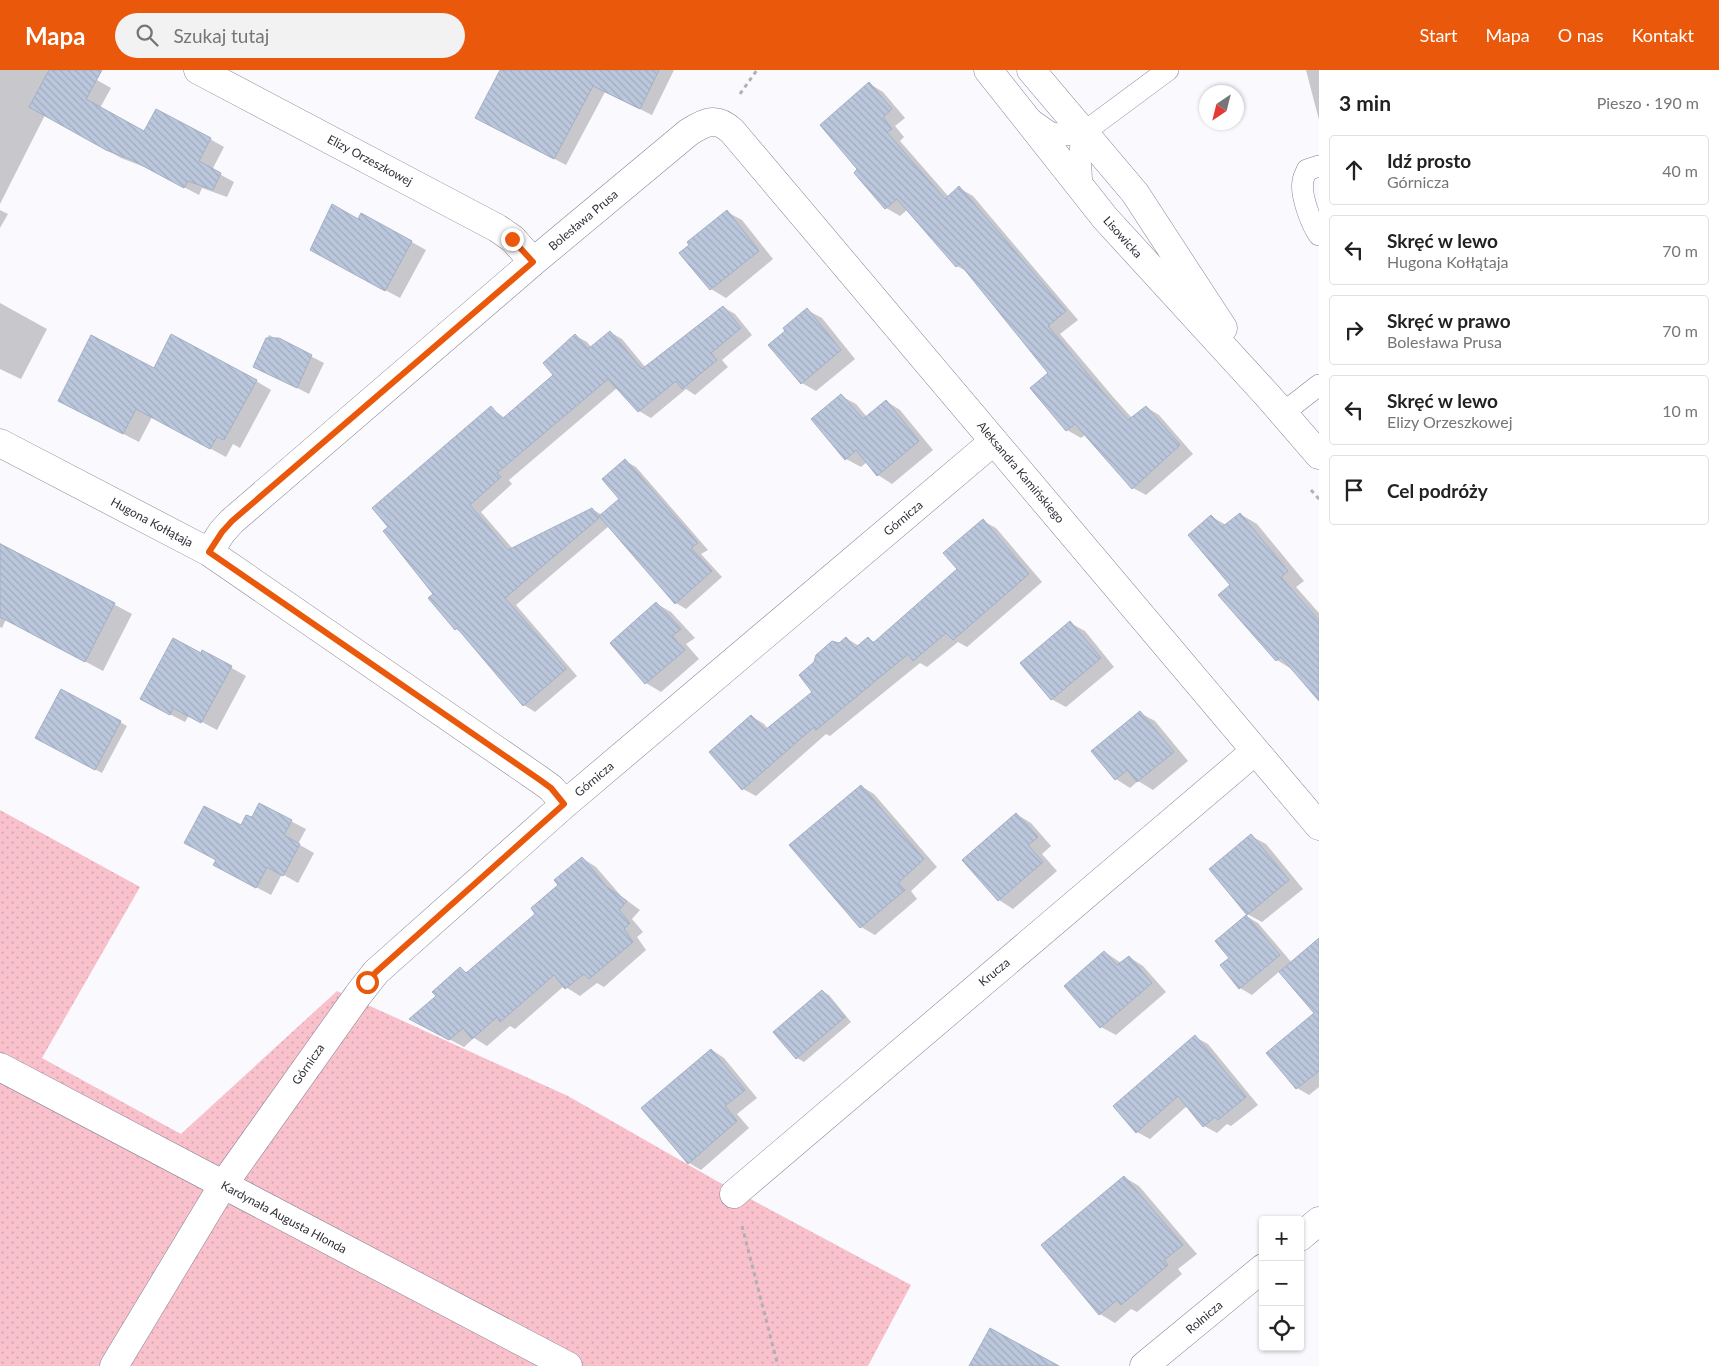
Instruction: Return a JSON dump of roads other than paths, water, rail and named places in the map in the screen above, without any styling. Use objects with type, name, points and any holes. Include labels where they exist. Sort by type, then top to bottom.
[{"type":"street","name":"Elizy Orzeszkowej","points":[[198,70],[497,228],[512,239],[533,262]]},
{"type":"street","name":"Lisowicka","points":[[988,70],[1105,218],[1275,404],[1319,455]]},
{"type":"street","name":"Lisowicka","points":[[1031,70],[1135,193],[1275,404]]},
{"type":"street","name":"Bolesława Prusa","points":[[209,552],[232,521],[533,262],[688,132],[701,124],[719,122]]},
{"type":"street","name":"Aleksandra Kamińskiego","points":[[719,122],[732,131],[1319,826]]},
{"type":"street","name":"Górnicza","points":[[114,1366],[223,1185],[376,972],[564,804],[994,441]]},
{"type":"street","name":"Hugona Kołłątaja","points":[[0,442],[209,552],[540,780],[551,788],[564,804]]},
{"type":"street","name":"Krucza","points":[[734,1194],[1255,750]]},
{"type":"street","name":"Kardynała Augusta Hlonda","points":[[0,1067],[568,1366]]},
{"type":"street","points":[[1304,1234],[1319,1221]]},
{"type":"street","name":"Rolnicza","points":[[1144,1366],[1259,1271]]},
{"type":"lane","points":[[1023,113],[1051,133],[1065,135],[1083,133],[1168,70]]},
{"type":"lane","points":[[1082,189],[1080,151],[1083,133]]},
{"type":"lane","points":[[1319,166],[1308,170],[1302,182],[1310,220],[1319,234]]},
{"type":"lane","points":[[1275,404],[1319,385]]}]
